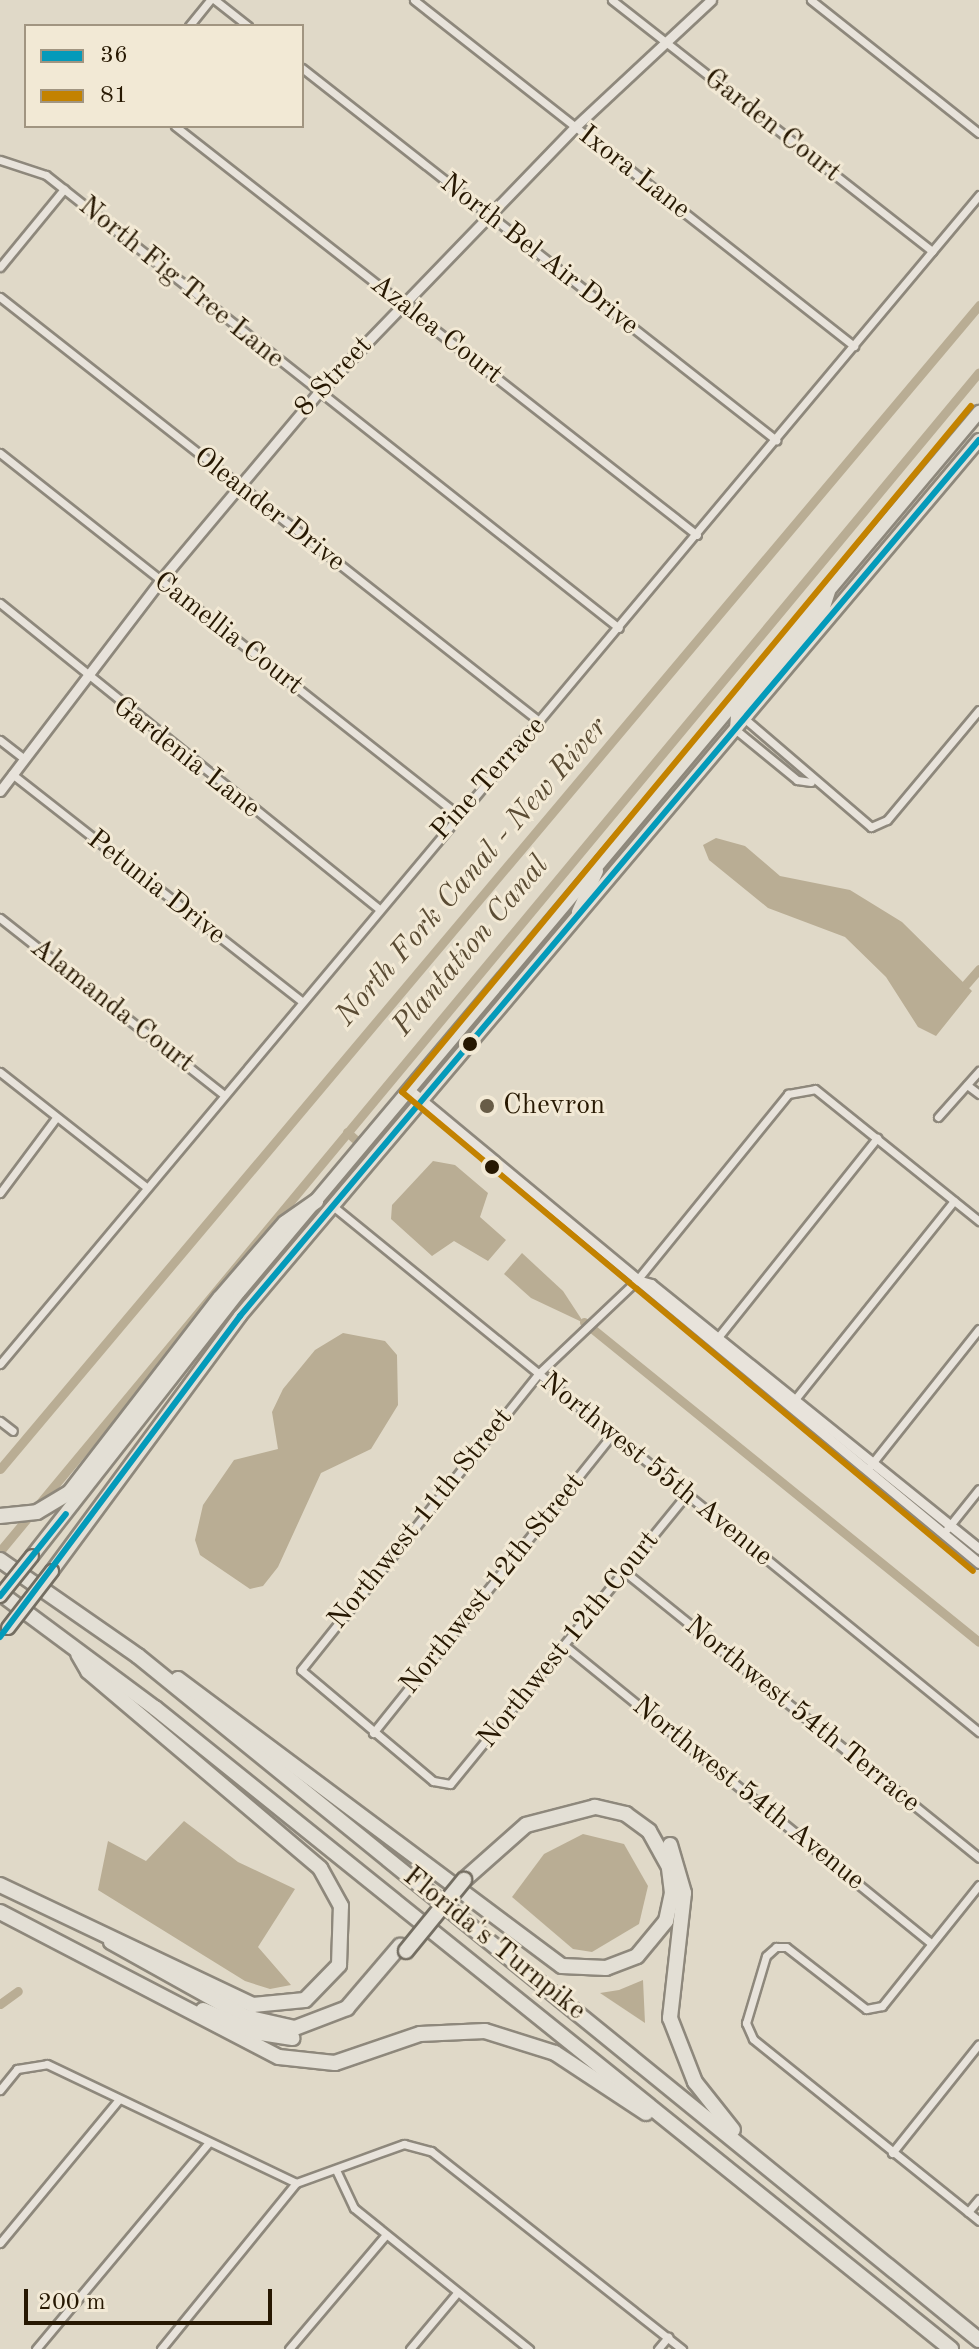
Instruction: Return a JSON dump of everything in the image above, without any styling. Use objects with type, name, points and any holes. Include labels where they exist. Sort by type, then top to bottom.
[{"type":"highway","points":[[0,1595],[316,1201],[412,1092],[831,585],[979,412]]},
{"type":"highway","points":[[4,1633],[215,1347],[678,803],[979,440]]},
{"type":"highway","points":[[736,730],[737,714],[823,610],[831,585]]},
{"type":"highway","points":[[678,803],[682,785],[722,736],[719,721]]},
{"type":"highway","points":[[577,920],[601,861]]},
{"type":"highway","points":[[0,1516],[37,1512],[56,1502],[220,1298],[285,1223],[316,1201]]},
{"type":"highway","name":"Florida's Turnpike","points":[[5,1564],[138,1656],[979,2340]]},
{"type":"highway","name":"Florida's Turnpike","points":[[0,1595],[74,1647],[951,2349]]},
{"type":"highway","points":[[0,1885],[267,2007],[305,2000],[326,1984],[339,1965],[345,1925],[320,1868],[88,1671],[74,1647]]},
{"type":"highway","points":[[138,1656],[200,1692],[562,1966],[606,1968],[637,1956],[658,1935],[672,1893],[669,1867],[649,1831],[626,1814],[595,1807],[526,1825],[460,1877]]},
{"type":"highway","points":[[158,1993],[254,2032],[310,2036],[356,2012],[460,1877],[503,1828],[563,1801],[617,1802],[655,1826],[679,1863],[684,1893],[670,1974],[674,2035],[695,2082],[754,2155]]},
{"type":"highway","points":[[0,1912],[279,2057],[316,2064],[443,2030],[525,2041],[583,2069],[697,2145]]},
{"type":"highway","points":[[99,1932],[246,2017],[295,2028],[347,2008],[403,1949]]},
{"type":"street","points":[[191,24],[212,0],[245,24]]},
{"type":"street","name":"Ixora Lane","points":[[414,0],[854,346]]},
{"type":"street","name":"Garden Court","points":[[612,0],[932,251]]},
{"type":"street","name":"8 Street","points":[[0,791],[160,581],[318,393],[575,127],[711,0]]},
{"type":"street","points":[[811,0],[979,133]]},
{"type":"street","name":"North Bel Air Drive","points":[[304,70],[776,440]]},
{"type":"street","name":"Azalea Court","points":[[178,128],[697,535]]},
{"type":"street","name":"North Fig Tree Lane","points":[[0,160],[64,189],[318,393],[619,628]]},
{"type":"street","points":[[0,267],[64,189]]},
{"type":"street","name":"Pine Terrace","points":[[0,1364],[378,908],[540,722],[979,195]]},
{"type":"street","name":"Oleander Drive","points":[[0,297],[540,722]]},
{"type":"street","name":"Camellia Court","points":[[0,453],[457,814]]},
{"type":"street","name":"Gardenia Lane","points":[[0,603],[86,678],[378,908]]},
{"type":"street","points":[[745,719],[811,782],[861,823],[878,825],[979,710]]},
{"type":"street","points":[[736,730],[797,780],[811,782]]},
{"type":"street","points":[[0,740],[23,758]]},
{"type":"street","name":"Petunia Drive","points":[[12,774],[301,1001]]},
{"type":"street","name":"Alamanda Court","points":[[0,918],[223,1094]]},
{"type":"street","points":[[938,1117],[979,1071]]},
{"type":"street","points":[[0,1072],[146,1187]]},
{"type":"street","points":[[967,1085],[979,1094]]},
{"type":"street","name":"Northwest 11th Street","points":[[373,1733],[301,1670],[538,1374],[637,1280],[800,1087],[815,1089],[877,1138]]},
{"type":"street","points":[[412,1092],[637,1280],[946,1530],[979,1563]]},
{"type":"street","points":[[0,1193],[56,1118]]},
{"type":"street","points":[[715,1342],[877,1138],[979,1221]]},
{"type":"street","points":[[791,1404],[954,1201]]},
{"type":"street","name":"Northwest 55th Avenue","points":[[334,1207],[979,1732]]},
{"type":"street","points":[[869,1467],[979,1329]]},
{"type":"street","points":[[0,1421],[13,1431]]},
{"type":"street","name":"Northwest 12th Street","points":[[373,1733],[612,1435]]},
{"type":"street","points":[[946,1530],[979,1489]]},
{"type":"street","name":"Northwest 12th Court","points":[[373,1733],[433,1781],[450,1784],[686,1495]]},
{"type":"street","points":[[946,1530],[979,1549]]},
{"type":"street","name":"Northwest 54th Terrace","points":[[625,1572],[979,1858]]},
{"type":"street","name":"Northwest 54th Avenue","points":[[564,1645],[931,1943]]},
{"type":"street","points":[[979,1885],[874,2011],[776,1947],[766,1956],[746,2023],[753,2039],[979,2221]]},
{"type":"street","points":[[892,2153],[979,2044]]},
{"type":"street","points":[[0,2090],[30,2062],[119,2099],[296,2183]]},
{"type":"street","points":[[0,2243],[119,2099]]},
{"type":"street","points":[[36,2349],[208,2143]]},
{"type":"street","points":[[161,2349],[296,2183],[404,2144],[431,2151],[682,2349]]},
{"type":"street","points":[[336,2170],[354,2208],[529,2349]]},
{"type":"street","points":[[968,2212],[979,2199]]},
{"type":"street","points":[[289,2349],[385,2236]]},
{"type":"street","points":[[410,2349],[457,2293]]},
{"type":"street","points":[[658,2349],[668,2337]]},
{"type":"shaded area","points":[[716,838],[745,846],[780,876],[850,890],[902,922],[972,991],[936,1036],[918,1027],[886,977],[845,937],[768,908],[709,860],[703,845]]},
{"type":"shaded area","points":[[433,1161],[455,1165],[488,1193],[480,1217],[506,1240],[488,1261],[454,1241],[432,1256],[391,1219],[392,1205]]},
{"type":"shaded area","points":[[522,1253],[563,1291],[584,1323],[531,1298],[504,1274]]},
{"type":"shaded area","points":[[343,1333],[385,1341],[397,1355],[398,1405],[371,1449],[321,1473],[278,1567],[263,1586],[250,1589],[200,1555],[195,1540],[203,1505],[234,1460],[278,1449],[272,1412],[283,1389],[315,1350]]},
{"type":"shaded area","points":[[184,1821],[238,1862],[295,1889],[258,1947],[291,1985],[270,1989],[245,1981],[98,1890],[108,1841],[146,1861]]},
{"type":"shaded area","points":[[583,1834],[624,1844],[648,1886],[639,1924],[592,1952],[573,1949],[512,1897],[544,1854]]},
{"type":"shaded area","points":[[643,1980],[645,2023],[600,1993],[619,1990]]},
{"type":"waterway","name":"North Fork Canal - New River","points":[[0,1469],[979,305]]},
{"type":"waterway","name":"Plantation Canal","points":[[0,1551],[979,372]]},
{"type":"waterway","points":[[966,984],[979,969]]},
{"type":"waterway","points":[[347,1132],[356,1140]]},
{"type":"waterway","points":[[584,1322],[979,1642]]},
{"type":"waterway","points":[[0,2004],[18,1991]]},
{"type":"transit line","name":"81","points":[[971,406],[402,1092],[973,1571]]},
{"type":"transit line","name":"36","points":[[0,1637],[240,1316],[979,440]]},
{"type":"transit line","name":"36","points":[[0,1596],[66,1514]]},
{"type":"place","name":"Chevron","points":[[487,1106]]}]
